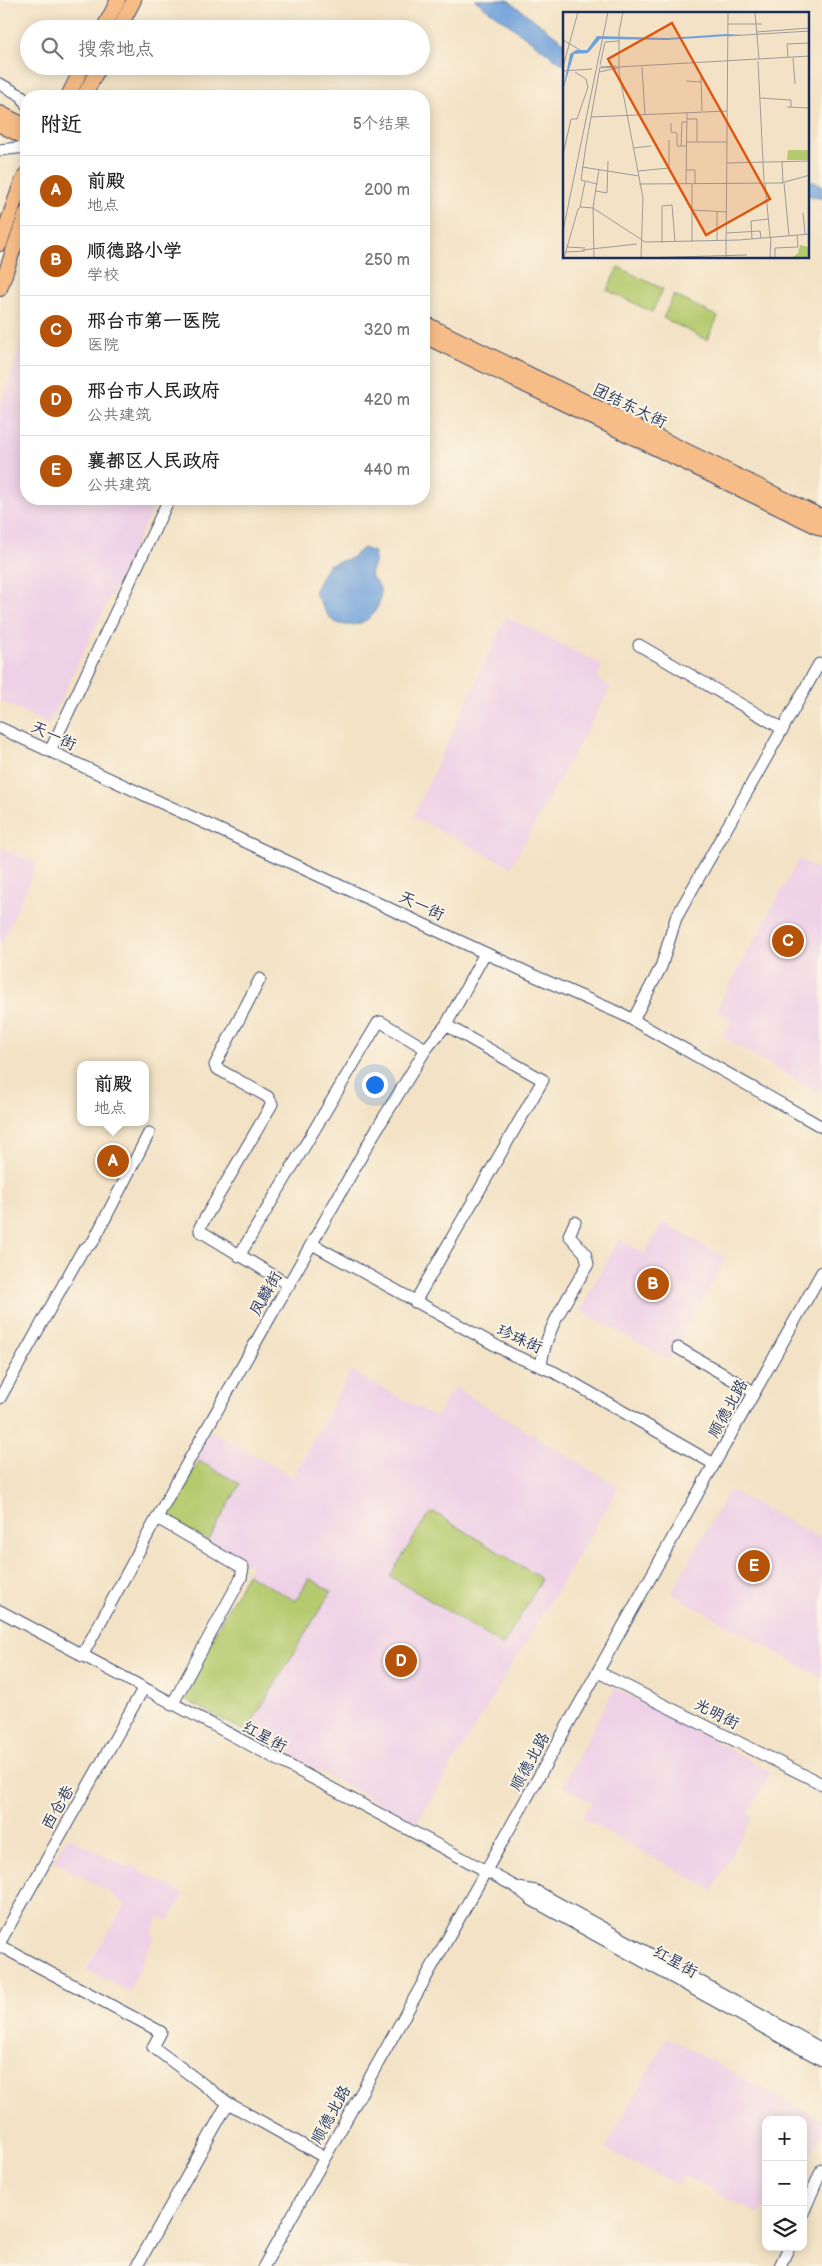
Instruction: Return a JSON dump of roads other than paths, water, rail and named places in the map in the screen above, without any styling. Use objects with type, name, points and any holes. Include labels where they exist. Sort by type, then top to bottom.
[{"type":"main road","points":[[108,20],[118,0]]},
{"type":"main road","points":[[124,20],[134,0]]},
{"type":"main road","points":[[71,90],[78,75]]},
{"type":"main road","points":[[87,90],[95,75]]},
{"type":"main road","points":[[0,113],[20,123]]},
{"type":"main road","points":[[0,124],[20,135]]},
{"type":"main road","points":[[0,244],[20,186]]},
{"type":"main road","points":[[0,290],[20,231]]},
{"type":"main road","name":"团结东大街","points":[[430,326],[822,517]]},
{"type":"main road","name":"团结东大街","points":[[430,339],[822,529]]},
{"type":"street","points":[[0,84],[20,95]]},
{"type":"street","points":[[0,150],[20,148]]},
{"type":"street","points":[[50,751],[166,505]]},
{"type":"street","points":[[638,645],[783,729]]},
{"type":"street","points":[[633,1020],[658,974],[676,918],[819,664]]},
{"type":"street","name":"天一街","points":[[0,728],[485,953],[602,1004],[822,1127]]},
{"type":"street","name":"凤麟街","points":[[82,1656],[157,1518],[374,1132],[426,1049],[446,1024],[485,953]]},
{"type":"street","points":[[260,978],[215,1066],[268,1096],[272,1104],[200,1227],[202,1234],[289,1285]]},
{"type":"street","points":[[239,1256],[378,1023],[381,1022],[426,1049]]},
{"type":"street","points":[[415,1302],[543,1080],[446,1024]]},
{"type":"street","points":[[0,1398],[82,1251],[92,1242],[149,1133]]},
{"type":"street","points":[[540,1366],[542,1349],[547,1336],[588,1264],[585,1253],[569,1235],[575,1222]]},
{"type":"street","name":"珍珠街","points":[[312,1244],[513,1355],[540,1366],[714,1464]]},
{"type":"street","name":"顺德北路","points":[[264,2266],[822,1272]]},
{"type":"street","points":[[678,1348],[754,1392]]},
{"type":"street","points":[[157,1518],[243,1568],[241,1578],[172,1705]]},
{"type":"street","name":"红星街","points":[[0,1611],[172,1705],[516,1887],[532,1900],[822,2060]]},
{"type":"street","name":"光明街","points":[[598,1672],[822,1784]]},
{"type":"street","name":"西仓巷","points":[[0,1944],[143,1689]]},
{"type":"street","name":"红星街","points":[[516,1887],[536,1891],[822,2049]]},
{"type":"street","points":[[0,1944],[161,2032],[153,2048],[228,2103],[324,2157]]},
{"type":"street","points":[[137,2266],[228,2103]]},
{"type":"street","points":[[806,2206],[822,2169]]},
{"type":"street","points":[[780,2266],[786,2251]]},
{"type":"water","points":[[475,0],[508,0],[563,41],[563,64]]},
{"type":"water","points":[[810,181],[822,185],[822,199],[810,196]]},
{"type":"water","points":[[363,548],[374,552],[375,561],[370,573],[380,589],[378,607],[367,620],[359,623],[351,625],[333,621],[314,592],[328,565],[351,558]]},
{"type":"place","name":"邢台市第一医院","points":[[788,941]]},
{"type":"place","name":"前殿","points":[[113,1161]]},
{"type":"place","name":"顺德路小学","points":[[653,1284]]},
{"type":"place","name":"襄都区人民政府","points":[[754,1566]]},
{"type":"place","name":"邢台市人民政府","points":[[401,1661]]}]
